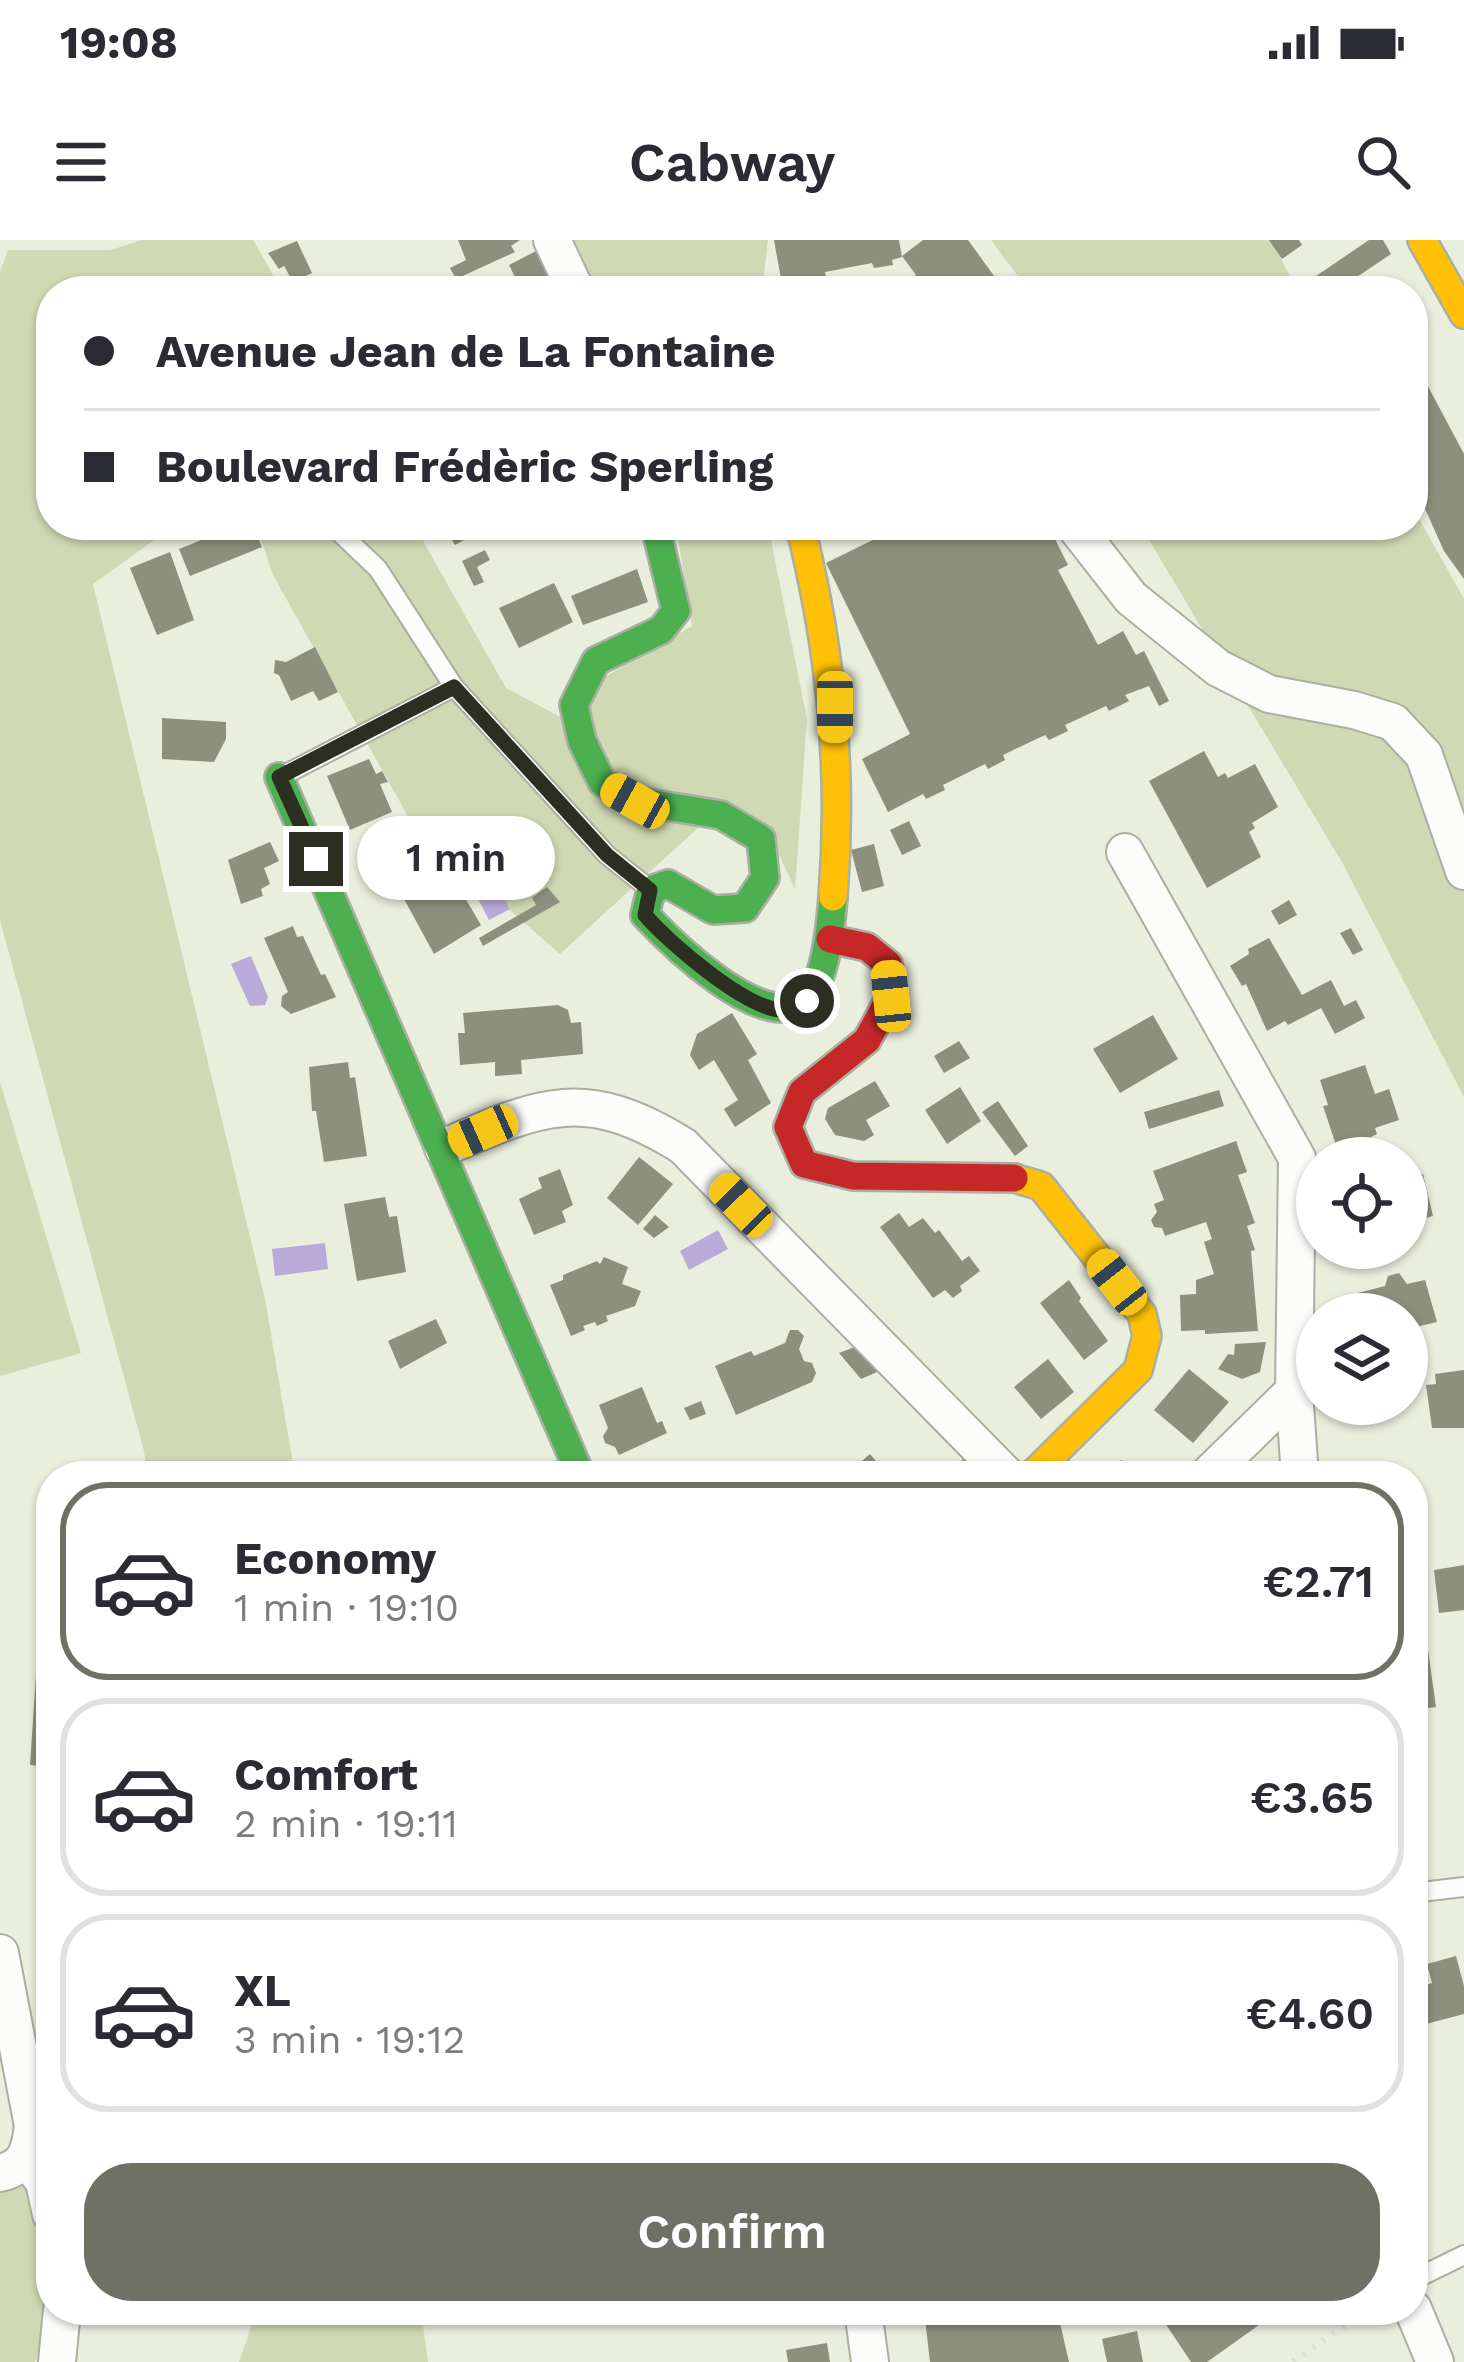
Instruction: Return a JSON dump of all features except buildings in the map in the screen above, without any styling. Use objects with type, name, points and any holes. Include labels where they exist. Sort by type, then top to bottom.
[{"type":"street","points":[[552,240],[569,276]]},
{"type":"street","points":[[1422,240],[1462,306]]},
{"type":"street","points":[[659,540],[676,611],[661,630],[596,661],[574,705],[582,741],[602,782],[635,801],[722,814],[761,839],[765,878],[745,908],[713,910],[668,884],[650,890],[645,915],[668,942],[756,1004],[784,1011],[807,1001],[823,976],[835,892],[835,707],[819,600],[804,540]]},
{"type":"street","points":[[1087,540],[1131,598],[1218,668],[1269,694],[1393,722],[1424,755],[1464,871]]},
{"type":"street","points":[[279,777],[575,1461]]},
{"type":"street","points":[[1125,852],[1297,1157],[1294,1390],[1299,1461]]},
{"type":"street","points":[[830,939],[867,947],[888,964],[891,996],[867,1040],[802,1092],[788,1126],[804,1164],[853,1176],[1012,1177],[1041,1186],[1142,1314],[1148,1336],[1138,1370],[1046,1461]]},
{"type":"street","points":[[443,1148],[523,1113],[581,1106],[640,1120],[683,1146],[992,1461]]},
{"type":"street","points":[[1222,1461],[1294,1390]]},
{"type":"street","points":[[0,1953],[33,2126],[13,2165]]},
{"type":"street","points":[[57,2362],[61,2325]]},
{"type":"street","points":[[865,2325],[870,2362]]},
{"type":"street","points":[[1420,2325],[1435,2362]]},
{"type":"lane","points":[[348,540],[378,568],[454,687],[607,855],[650,890]]},
{"type":"lane","points":[[279,777],[454,687]]},
{"type":"lane","points":[[1428,1891],[1464,1887]]},
{"type":"lane","points":[[1428,2273],[1464,2255]]},
{"type":"path","points":[[1293,2362],[1346,2325]]},
{"type":"green space","points":[[142,240],[253,240],[273,276],[36,276],[36,540],[154,540],[93,584],[265,1299],[292,1461],[145,1461],[0,920],[0,272],[8,250],[111,250]]},
{"type":"green space","points":[[571,240],[768,240],[764,276],[587,276]]},
{"type":"green space","points":[[991,240],[1271,240],[1290,276],[1018,276]]},
{"type":"green space","points":[[1428,535],[1464,599],[1464,1097],[1343,864],[1149,540],[1428,540]]},
{"type":"green space","points":[[261,540],[422,540],[506,688],[581,728],[591,685],[692,626],[678,540],[771,540],[807,719],[795,889],[772,840],[723,805],[560,954],[414,827],[273,575]]},
{"type":"green space","points":[[0,1082],[81,1353],[0,1376]]},
{"type":"green space","points":[[36,2186],[36,2325],[51,2325],[35,2362],[0,2362],[0,2187]]},
{"type":"green space","points":[[252,2325],[423,2325],[428,2362],[239,2362]]},
{"type":"shaded area","points":[[484,860],[510,909],[489,920],[463,870]]},
{"type":"shaded area","points":[[251,956],[268,997],[265,1005],[250,1006],[231,964]]},
{"type":"shaded area","points":[[718,1230],[728,1249],[689,1270],[680,1251]]},
{"type":"shaded area","points":[[325,1243],[328,1269],[275,1276],[272,1249]]},
{"type":"traffic: fast","points":[[659,540],[676,611],[661,630],[596,661],[574,705],[582,741],[602,782],[635,801],[721,815],[761,839],[765,878],[745,908],[713,910],[668,884],[651,890],[645,915],[718,980],[763,1004],[784,1008],[802,1003],[817,983],[833,897]]},
{"type":"traffic: fast","points":[[279,777],[575,1461]]},
{"type":"traffic: slow","points":[[1422,240],[1464,314]]},
{"type":"traffic: slow","points":[[803,540],[820,617],[832,710],[833,897]]},
{"type":"traffic: slow","points":[[1014,1178],[1041,1186],[1142,1314],[1147,1336],[1138,1370],[1046,1461]]},
{"type":"traffic: jam","points":[[830,939],[867,947],[888,964],[891,996],[867,1040],[802,1092],[788,1127],[804,1164],[853,1176],[1014,1178]]},
{"type":"route","points":[[316,859],[279,777],[454,687],[607,855],[650,890],[645,915],[668,942],[756,1004],[784,1011],[807,1001]]}]
